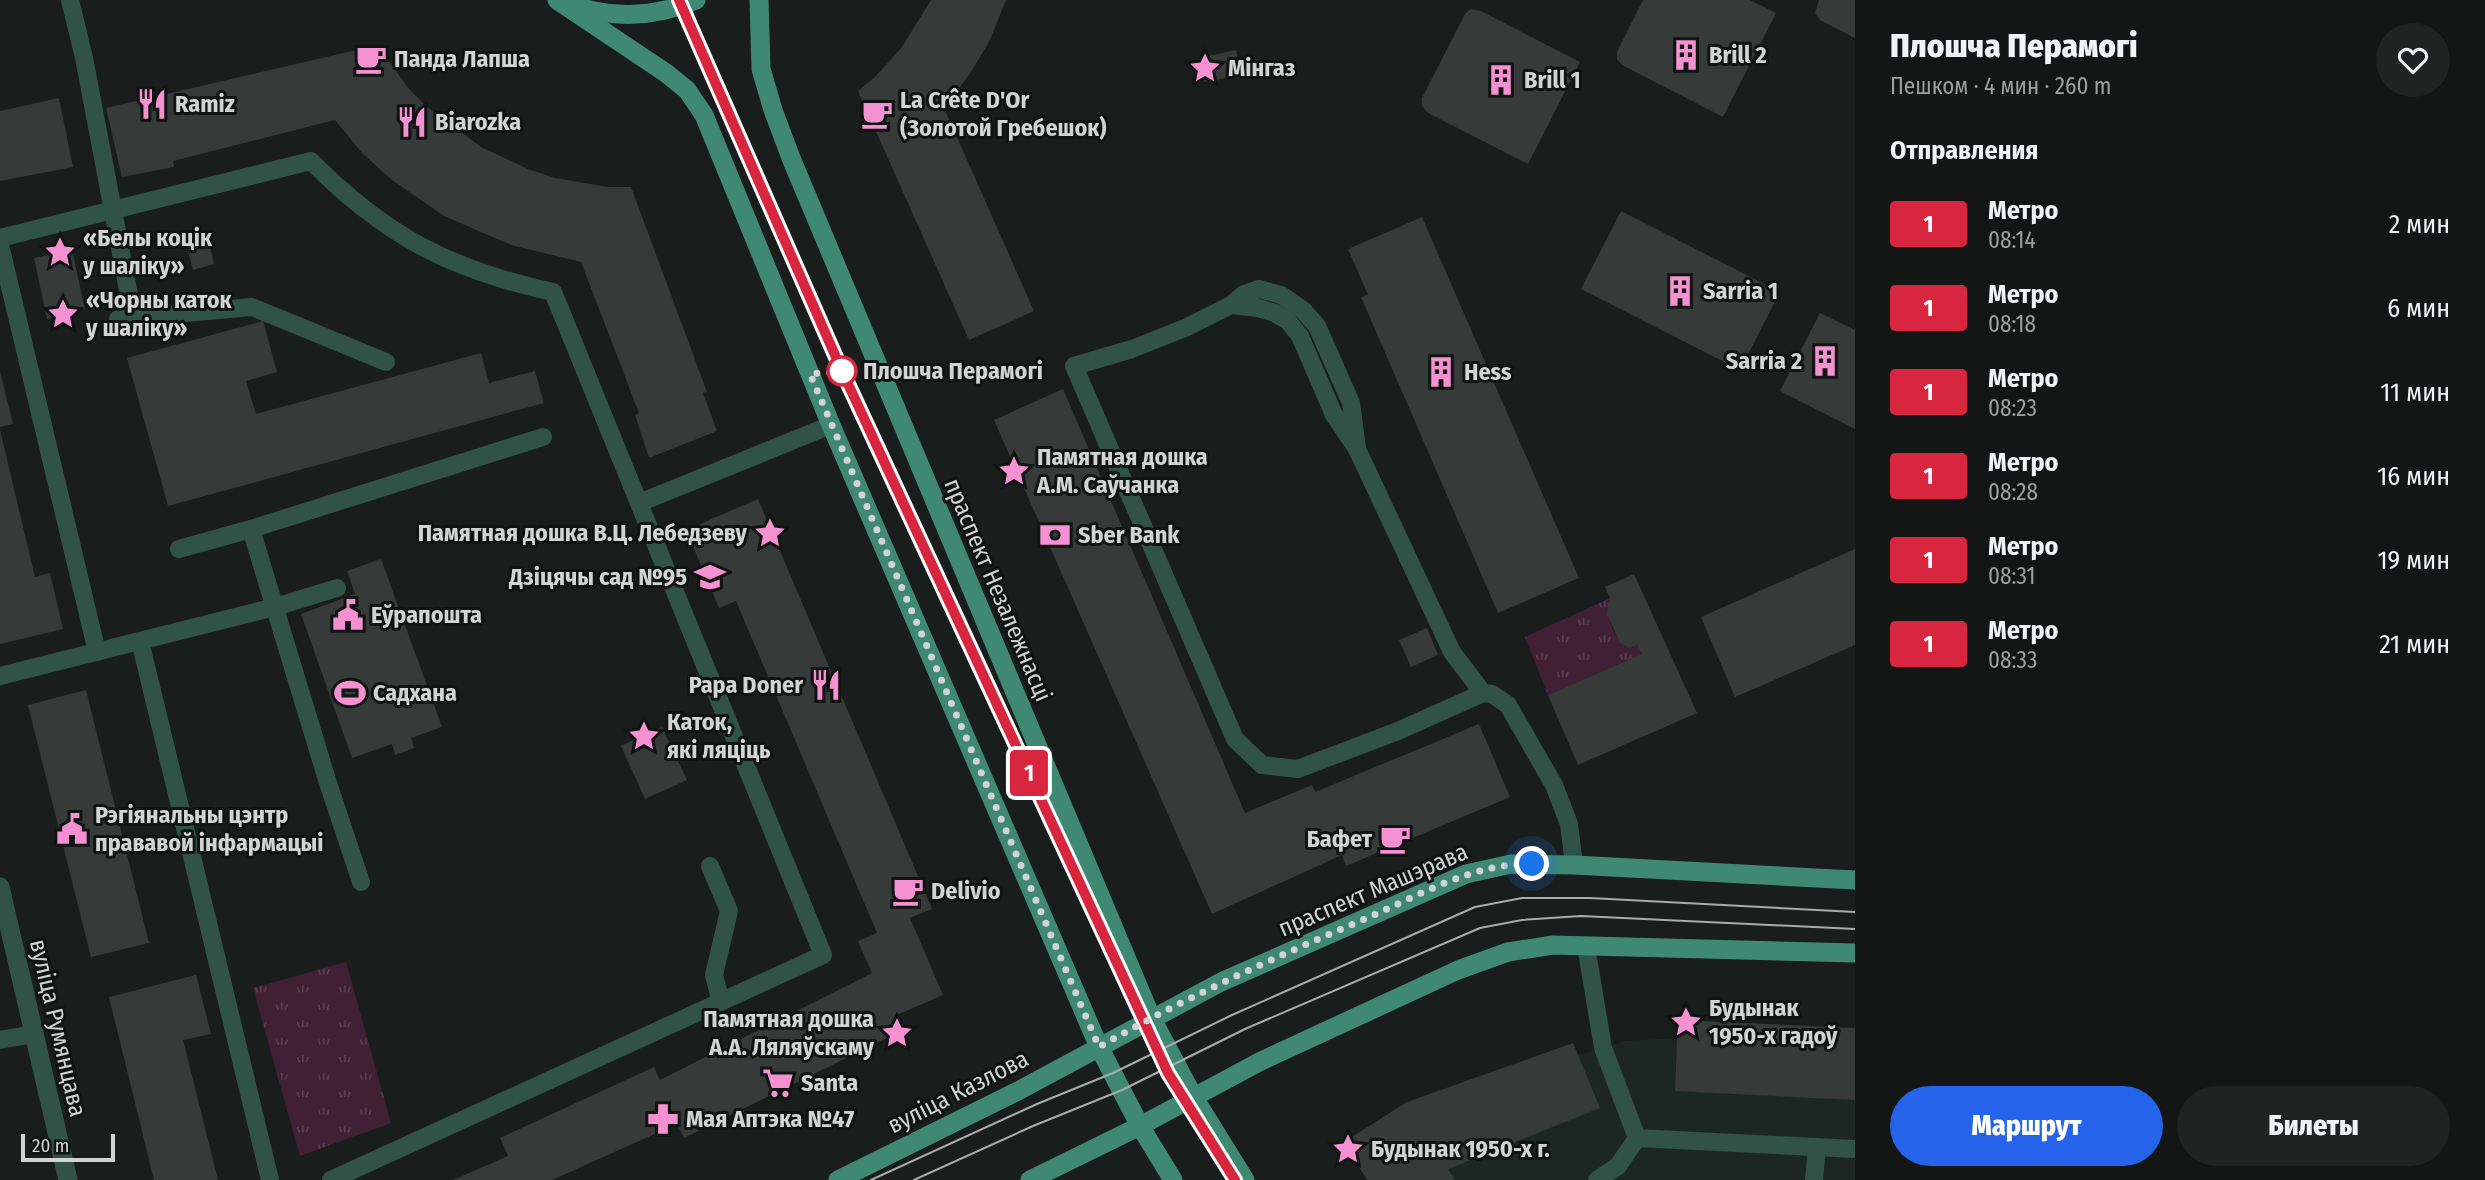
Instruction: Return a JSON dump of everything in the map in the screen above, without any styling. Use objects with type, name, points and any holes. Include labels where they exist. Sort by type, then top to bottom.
[{"type":"main road","points":[[557,0],[609,14],[633,15],[660,12],[695,0]]},
{"type":"main road","points":[[557,0],[666,73],[687,90],[704,115],[831,425],[1099,1047],[1140,1126],[1173,1180]]},
{"type":"main road","name":"праспект Незалежнасці","points":[[759,0],[761,69],[791,158],[1151,1017],[1193,1096],[1245,1180]]},
{"type":"main road","name":"праспект Машэрава","points":[[1099,1047],[1221,982],[1466,874],[1511,864],[1855,880]]},
{"type":"main road","points":[[1030,1180],[1140,1126],[1261,1061],[1458,970],[1508,952],[1553,945],[1855,953]]},
{"type":"main road","name":"вуліца Казлова","points":[[838,1180],[1018,1091],[1099,1047]]},
{"type":"street","name":"вуліца Румянцава","points":[[0,887],[68,1180]]},
{"type":"lane","points":[[70,0],[115,211],[126,318],[251,306],[386,362]]},
{"type":"lane","points":[[0,238],[311,161],[341,192],[404,237],[472,271],[553,292],[823,955],[331,1180]]},
{"type":"lane","points":[[0,245],[97,652]]},
{"type":"lane","points":[[1483,693],[1452,652],[1357,449],[1334,415],[1300,336],[1288,321],[1275,313],[1258,308],[1231,305],[1132,349],[1074,366],[1235,739],[1262,765],[1298,769],[1398,731],[1483,693],[1492,694],[1508,705],[1554,785],[1569,824],[1574,865]]},
{"type":"lane","points":[[639,503],[831,425]]},
{"type":"lane","points":[[179,549],[543,437]]},
{"type":"lane","points":[[251,529],[361,882]]},
{"type":"lane","points":[[0,676],[275,607],[337,588]]},
{"type":"lane","points":[[140,641],[270,1180]]},
{"type":"lane","points":[[710,866],[729,911],[714,975],[721,1002]]},
{"type":"lane","points":[[1586,946],[1603,1048],[1637,1138]]},
{"type":"lane","points":[[0,1040],[34,1034]]},
{"type":"lane","points":[[1637,1138],[1855,1149]]},
{"type":"lane","points":[[1597,1180],[1618,1166],[1637,1138]]},
{"type":"lane","points":[[1814,1180],[1817,1147]]},
{"type":"shaded area","points":[[1855,1028],[1855,1180],[1367,1180],[1344,1142],[1407,1102],[1573,1043],[1579,1055],[1625,1041]]},
{"type":"green space","points":[[1610,598],[1610,620],[1615,633],[1630,648],[1637,645],[1642,654],[1548,695],[1525,637]]},
{"type":"green space","points":[[346,962],[391,1123],[300,1156],[253,988]]},
{"type":"building","points":[[931,0],[1006,0],[989,42],[944,108],[1034,311],[969,340],[858,91],[876,76],[902,47]]},
{"type":"building","name":"Brill 2","points":[[1643,0],[1750,0],[1776,13],[1723,117],[1622,65],[1617,59],[1617,52]]},
{"type":"building","points":[[1819,0],[1855,0],[1855,38],[1820,20],[1815,13]]},
{"type":"building","name":"Brill 1","points":[[1471,9],[1481,11],[1580,62],[1528,164],[1428,113],[1422,106],[1422,98],[1465,14]]},
{"type":"building","points":[[378,45],[408,88],[427,107],[481,147],[528,169],[555,178],[608,187],[631,187],[707,392],[703,393],[717,431],[649,458],[635,415],[639,413],[581,262],[511,245],[444,216],[392,180],[363,154],[335,120],[173,161],[174,167],[122,177],[106,108]]},
{"type":"building","points":[[1236,50],[1241,75],[1204,82],[1199,58]]},
{"type":"building","points":[[59,98],[73,167],[0,181],[0,111]]},
{"type":"building","name":"Sarria 1","points":[[1621,211],[1780,292],[1740,370],[1581,289]]},
{"type":"building","name":"Hess","points":[[1422,217],[1579,578],[1498,613],[1361,297],[1368,295],[1348,249]]},
{"type":"building","points":[[209,241],[214,264],[193,270],[187,247]]},
{"type":"building","points":[[72,250],[85,309],[47,319],[34,258]]},
{"type":"building","name":"Sarria 2","points":[[1820,313],[1855,330],[1855,429],[1780,391]]},
{"type":"building","points":[[263,321],[277,372],[246,381],[256,414],[481,353],[489,383],[535,371],[544,403],[168,506],[127,358]]},
{"type":"building","points":[[0,371],[13,424],[0,427]]},
{"type":"building","points":[[1063,389],[1245,813],[1312,785],[1315,792],[1479,724],[1510,797],[1346,866],[1342,855],[1212,914],[994,420]]},
{"type":"building","points":[[0,430],[35,577],[50,573],[63,629],[0,644]]},
{"type":"building","points":[[758,499],[932,909],[910,918],[943,995],[897,1015],[903,1030],[684,1138],[677,1124],[552,1180],[453,1180],[508,1156],[500,1138],[654,1067],[660,1080],[872,973],[858,941],[877,933],[736,601],[719,608],[686,530]]},
{"type":"building","points":[[1855,549],[1855,645],[1735,697],[1701,617]]},
{"type":"building","points":[[381,559],[442,727],[411,738],[414,748],[395,755],[392,744],[352,758],[301,614],[355,594],[347,571]]},
{"type":"building","points":[[1634,574],[1697,713],[1578,765],[1548,695],[1642,654],[1637,645],[1630,648],[1620,643],[1607,614],[1610,598],[1605,587]]},
{"type":"building","points":[[1427,628],[1438,655],[1411,667],[1399,640]]},
{"type":"building","points":[[86,690],[149,943],[91,957],[28,705]]},
{"type":"building","points":[[662,727],[687,780],[645,799],[621,746]]},
{"type":"building","points":[[196,975],[211,1034],[183,1040],[218,1180],[154,1180],[109,997]]},
{"type":"building","points":[[1678,1020],[1855,1028],[1855,1100],[1675,1091]]},
{"type":"building","points":[[1573,1043],[1600,1108],[1448,1169],[1455,1180],[1367,1180],[1344,1142],[1407,1102]]},
{"type":"tram line","points":[[871,1180],[1037,1104],[1113,1073],[1232,1015],[1475,907],[1522,898],[1590,898],[1855,912]]},
{"type":"tram line","points":[[914,1180],[1033,1126],[1122,1090],[1245,1029],[1480,928],[1522,920],[1581,916],[1855,929]]},
{"type":"metro line","name":"1","points":[[679,0],[842,371],[1168,1073],[1235,1180]]},
{"type":"place","name":"Brill 2","points":[[1686,55]]},
{"type":"place","name":"Панда Лапша","points":[[371,59]]},
{"type":"place","name":"Мінгаз","points":[[1205,68]]},
{"type":"place","name":"Brill 1","points":[[1501,80]]},
{"type":"place","name":"Ramiz","points":[[152,104]]},
{"type":"place","name":"La Crête D'Or (Золотой Гребешок)","points":[[877,114]]},
{"type":"place","name":"Biarozka","points":[[412,122]]},
{"type":"place","name":"«Белы коцік у шаліку»","points":[[60,252]]},
{"type":"place","name":"Sarria 1","points":[[1680,291]]},
{"type":"place","name":"«Чорны каток у шаліку»","points":[[63,314]]},
{"type":"place","name":"Sarria 2","points":[[1825,361]]},
{"type":"place","name":"Плошча Перамогі","points":[[842,371]]},
{"type":"place","name":"Hess","points":[[1441,372]]},
{"type":"place","name":"Памятная дошка А.М. Саўчанка","points":[[1014,471]]},
{"type":"place","name":"Памятная дошка В.Ц. Лебедзеву","points":[[770,533]]},
{"type":"place","name":"Sber Bank","points":[[1055,535]]},
{"type":"place","name":"Дзіцячы сад №95","points":[[710,577]]},
{"type":"place","name":"Еўрапошта","points":[[348,615]]},
{"type":"place","name":"Papa Doner","points":[[826,685]]},
{"type":"place","name":"Садхана","points":[[350,693]]},
{"type":"place","name":"Каток, які ляціць","points":[[644,736]]},
{"type":"place","name":"Рэгіянальны цэнтр прававой інфармацыі","points":[[72,829]]},
{"type":"place","name":"Бафет","points":[[1395,839]]},
{"type":"place","name":"Delivio","points":[[908,891]]},
{"type":"place","name":"Будынак 1950-х гадоў","points":[[1686,1022]]},
{"type":"place","name":"Памятная дошка А.А. Ляляўскаму","points":[[897,1033]]},
{"type":"place","name":"Santa","points":[[778,1083]]},
{"type":"place","name":"Мая Аптэка №47","points":[[663,1119]]},
{"type":"place","name":"Будынак 1950-х г.","points":[[1348,1149]]},
{"type":"route","points":[[842,371],[810,374],[1099,1047],[1221,982],[1466,874],[1511,864],[1532,864]]}]
